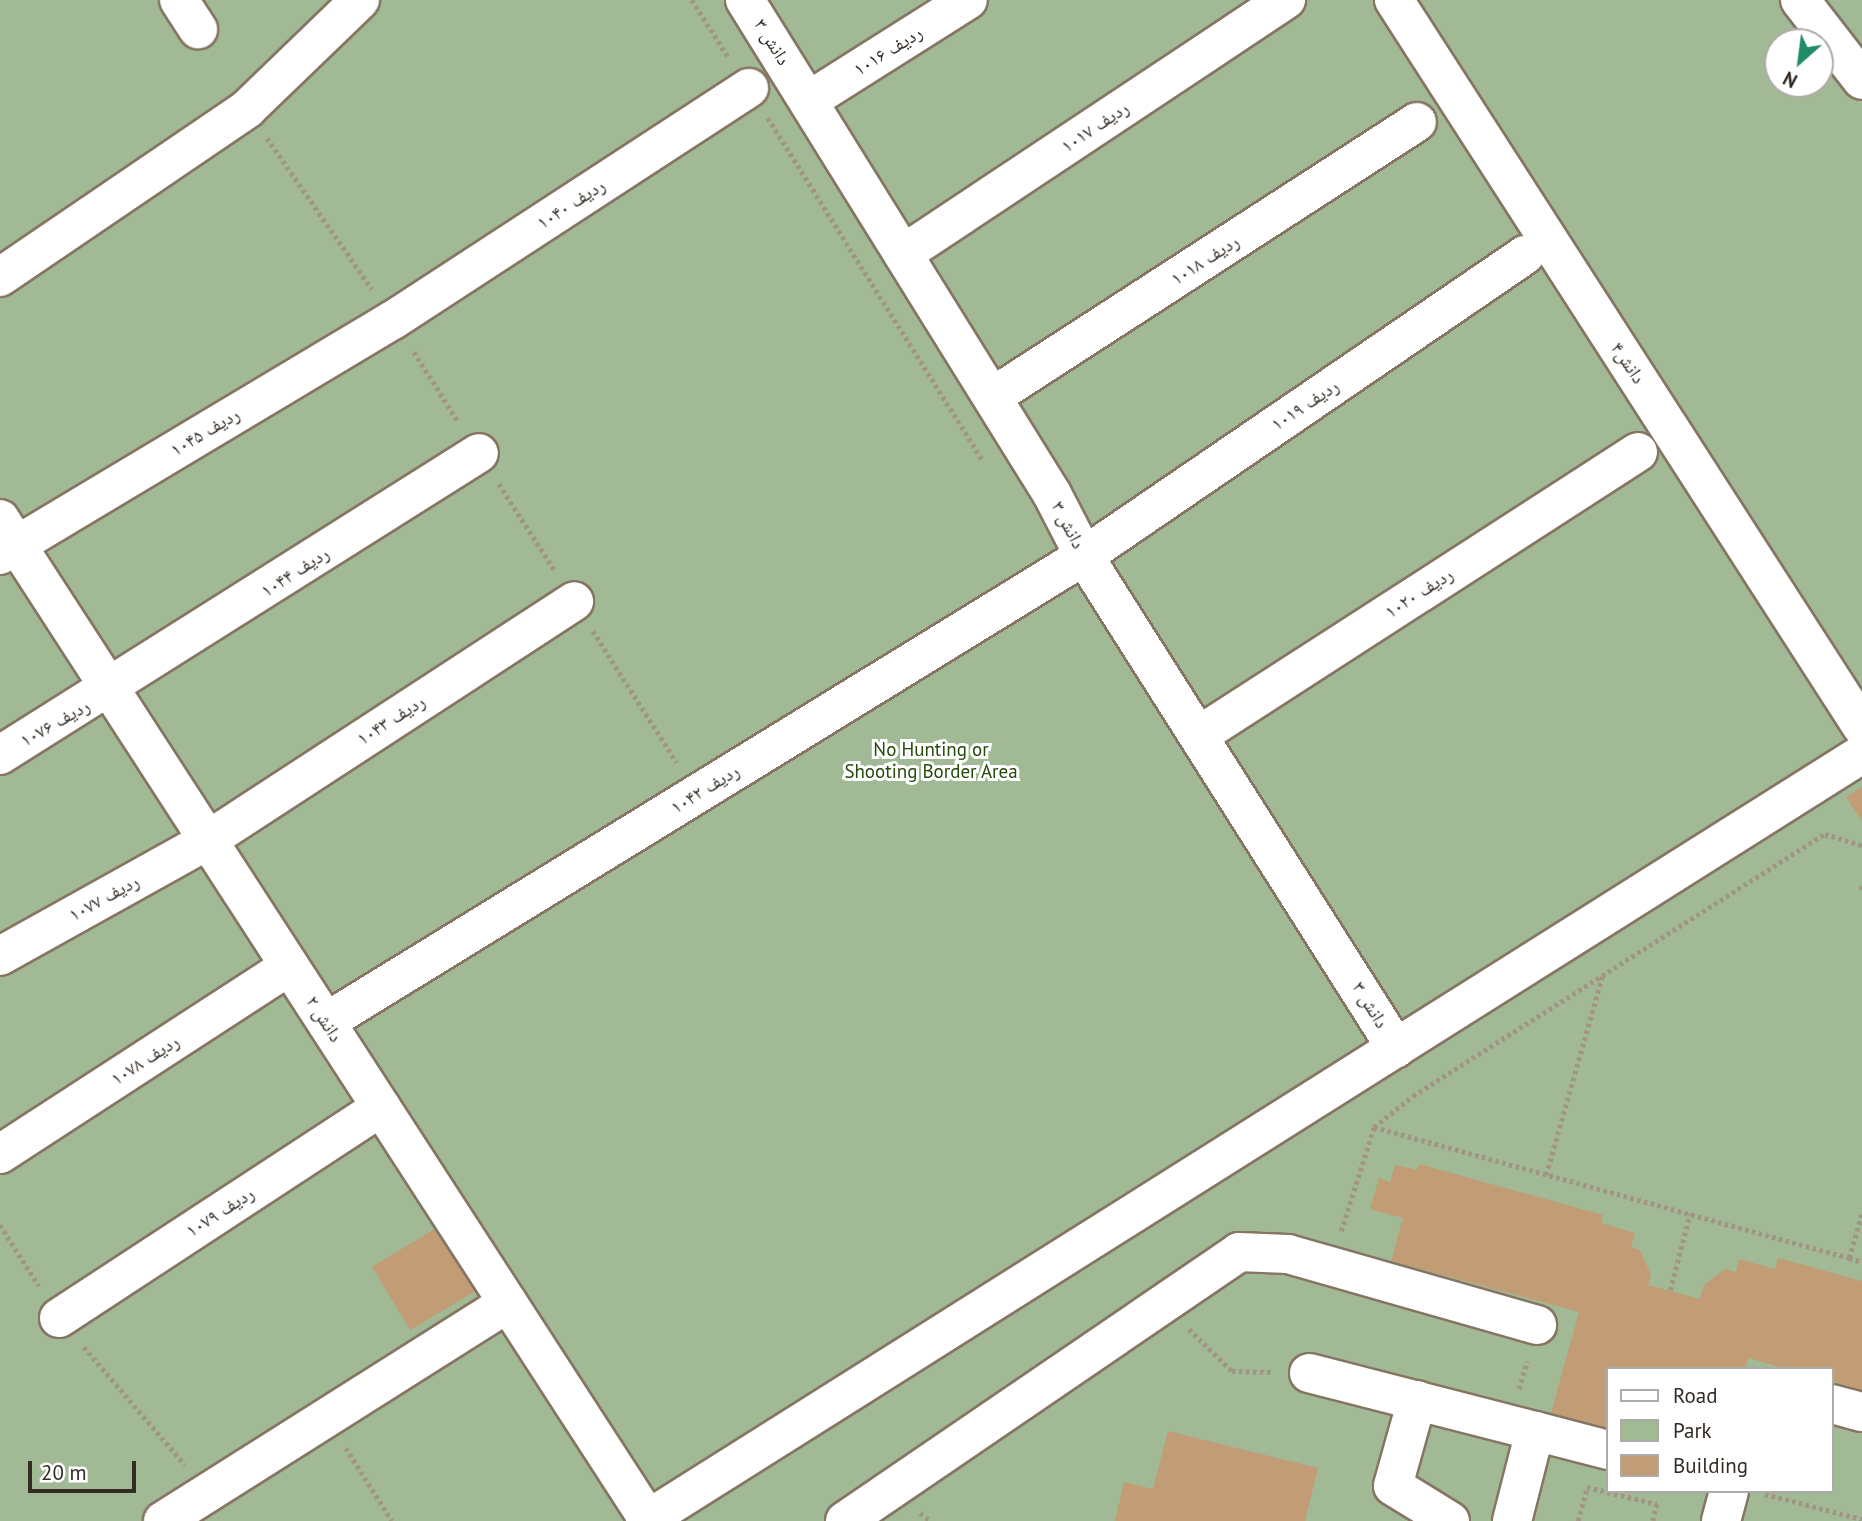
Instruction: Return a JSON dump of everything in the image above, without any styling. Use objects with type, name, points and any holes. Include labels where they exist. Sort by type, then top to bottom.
[{"type":"street","points":[[0,276],[247,108],[360,0]]},
{"type":"street","name":"دانش ۳","points":[[745,0],[992,397],[1084,556],[1201,734],[1396,1048]]},
{"type":"street","name":"ردیف ۱۰۱۶","points":[[808,102],[968,0]]},
{"type":"street","name":"ردیف ۱۰۱۷","points":[[903,254],[1286,0]]},
{"type":"street","name":"دانش۴","points":[[1394,0],[1862,727]]},
{"type":"street","points":[[1800,0],[1862,80]]},
{"type":"street","name":"ردیف ۱۰۴۰","points":[[393,320],[749,88]]},
{"type":"street","name":"ردیف ۱۰۱۸","points":[[992,397],[1417,122]]},
{"type":"street","name":"ردیف ۱۰۱۹","points":[[1084,556],[1525,255]]},
{"type":"street","name":"ردیف ۱۰۴۵","points":[[6,539],[393,320]]},
{"type":"street","name":"ردیف ۱۰۲۰","points":[[1201,734],[1638,452]]},
{"type":"street","name":"ردیف ۱۰۴۴","points":[[111,690],[479,453]]},
{"type":"street","name":"دانش ۲","points":[[6,539],[111,690],[646,1520]]},
{"type":"street","name":"ردیف ۱۰۴۲","points":[[326,1022],[1084,556]]},
{"type":"street","name":"ردیف ۱۰۴۳","points":[[208,839],[574,601]]},
{"type":"street","name":"ردیف ۱۰۷۶","points":[[0,755],[111,690]]},
{"type":"street","points":[[646,1520],[1862,754]]},
{"type":"street","name":"ردیف ۱۰۷۷","points":[[0,956],[208,839]]},
{"type":"street","name":"ردیف ۱۰۷۸","points":[[0,1154],[289,966]]},
{"type":"street","name":"ردیف ۱۰۷۹","points":[[59,1318],[381,1107]]},
{"type":"street","points":[[845,1521],[1239,1252],[1288,1254],[1537,1325]]},
{"type":"street","points":[[163,1521],[508,1303]]},
{"type":"street","points":[[1309,1373],[1606,1449]]},
{"type":"street","points":[[1416,1400],[1393,1486],[1450,1521]]},
{"type":"street","points":[[1834,1405],[1862,1412]]},
{"type":"street","points":[[1512,1521],[1522,1427]]},
{"type":"street","points":[[1721,1521],[1728,1493]]},
{"type":"path","points":[[692,0],[988,468]]},
{"type":"path","points":[[1329,1265],[1374,1127],[1413,1096],[1825,834],[1862,845]]},
{"type":"path","points":[[1862,886],[1862,892]]},
{"type":"path","points":[[1546,1175],[1603,975]]},
{"type":"path","points":[[1374,1127],[1862,1262]]},
{"type":"path","points":[[1849,1258],[1862,1213]]},
{"type":"path","points":[[1670,1290],[1690,1214]]},
{"type":"path","points":[[0,1225],[59,1318],[209,1492]]},
{"type":"path","points":[[1164,1304],[1232,1371],[1309,1373]]},
{"type":"path","points":[[1522,1427],[1537,1325]]},
{"type":"path","points":[[327,1418],[392,1521]]},
{"type":"path","points":[[1578,1521],[1587,1487],[1606,1490]]},
{"type":"path","points":[[1621,1493],[1657,1504],[1653,1521]]},
{"type":"path","points":[[1764,1493],[1862,1519]]},
{"type":"green space","name":"No Hunting or Shooting Border Area","points":[[0,0],[1862,0],[1862,1521],[0,1521]]},
{"type":"building","points":[[1862,787],[1862,821],[1846,797]]},
{"type":"building","points":[[1419,1164],[1603,1215],[1601,1223],[1635,1233],[1631,1247],[1640,1250],[1651,1275],[1648,1285],[1700,1299],[1704,1285],[1725,1269],[1736,1272],[1739,1259],[1775,1269],[1778,1258],[1862,1281],[1862,1390],[1834,1382],[1834,1367],[1779,1367],[1748,1358],[1746,1367],[1606,1367],[1606,1428],[1551,1413],[1579,1312],[1391,1261],[1403,1218],[1370,1209],[1379,1178],[1390,1182],[1395,1165],[1417,1170]]},
{"type":"building","points":[[438,1227],[476,1290],[410,1330],[372,1267]]},
{"type":"building","points":[[1168,1431],[1318,1468],[1305,1521],[1115,1521],[1124,1482],[1153,1489]]}]
